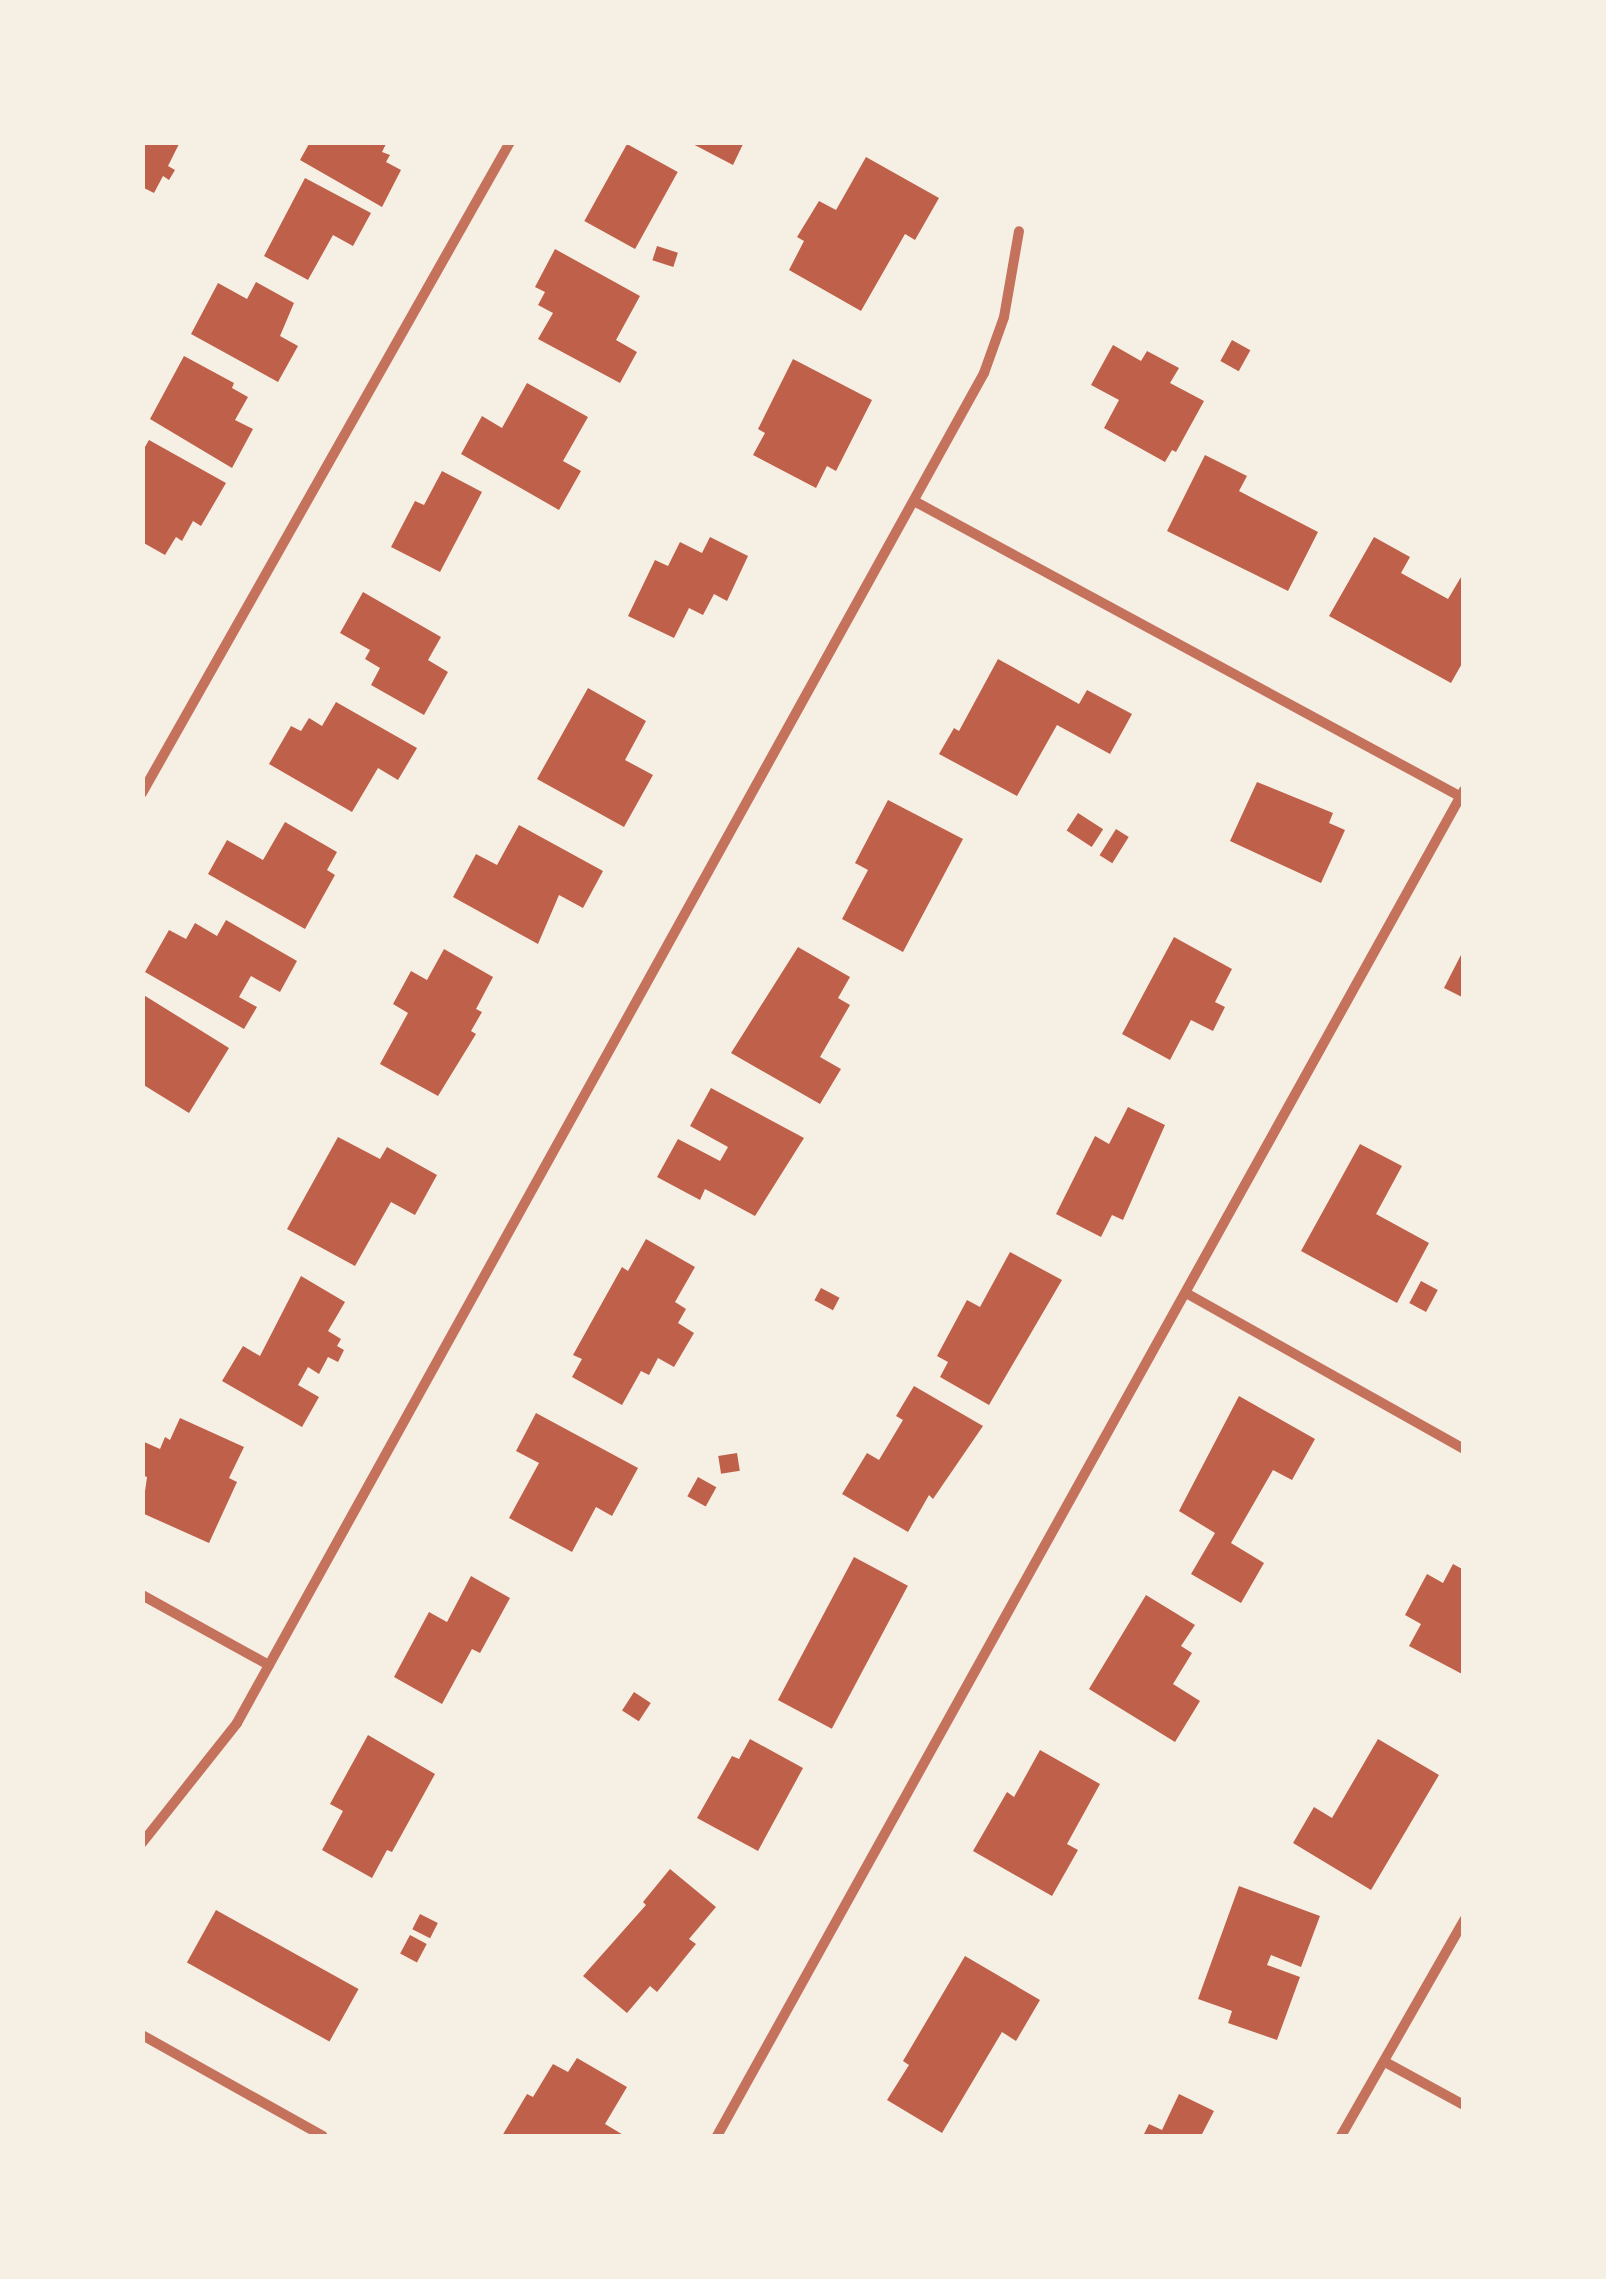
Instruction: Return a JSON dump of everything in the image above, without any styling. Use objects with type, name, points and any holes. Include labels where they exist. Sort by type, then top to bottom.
[{"type":"street","points":[[142,793],[510,142]]},
{"type":"street","points":[[142,1843],[237,1724],[914,502],[984,373],[1004,317],[1020,230]]},
{"type":"street","points":[[717,2136],[1462,795],[914,502]]},
{"type":"street","points":[[1186,1294],[1464,1450]]},
{"type":"street","points":[[142,1595],[269,1665]]},
{"type":"street","points":[[1342,2136],[1464,1920]]},
{"type":"street","points":[[142,2035],[324,2136]]},
{"type":"street","points":[[1386,2062],[1464,2106]]},
{"type":"building","points":[[142,142],[180,142],[168,166],[175,170],[169,180],[163,176],[154,193],[142,187]]},
{"type":"building","points":[[310,142],[387,142],[382,152],[390,155],[386,162],[401,170],[382,207],[300,160]]},
{"type":"building","points":[[689,142],[744,142],[733,165]]},
{"type":"building","points":[[627,144],[678,172],[635,249],[584,221]]},
{"type":"building","points":[[866,157],[939,198],[915,240],[905,234],[861,311],[789,270],[804,241],[797,237],[819,201],[836,210]]},
{"type":"building","points":[[305,178],[371,213],[353,246],[333,235],[308,280],[264,256]]},
{"type":"building","points":[[657,246],[678,253],[673,267],[652,260]]},
{"type":"building","points":[[555,249],[640,296],[616,340],[637,352],[620,383],[538,339],[553,313],[538,305],[545,292],[535,287]]},
{"type":"building","points":[[256,282],[294,303],[280,336],[298,346],[278,382],[191,334],[218,283],[247,299]]},
{"type":"building","points":[[1232,340],[1250,350],[1239,371],[1220,361]]},
{"type":"building","points":[[1113,345],[1141,361],[1147,351],[1179,368],[1170,383],[1204,401],[1176,452],[1172,450],[1165,462],[1104,428],[1119,400],[1091,385]]},
{"type":"building","points":[[184,356],[234,383],[232,388],[248,397],[235,420],[253,429],[232,468],[150,419]]},
{"type":"building","points":[[793,359],[872,400],[836,471],[827,466],[816,488],[753,455],[765,433],[758,429]]},
{"type":"building","points":[[527,383],[588,417],[563,461],[581,471],[559,510],[461,454],[482,416],[502,428]]},
{"type":"building","points":[[149,440],[226,483],[201,526],[193,521],[182,541],[176,537],[165,555],[142,542],[142,452]]},
{"type":"building","points":[[1205,455],[1247,476],[1239,491],[1318,532],[1288,591],[1167,531]]},
{"type":"building","points":[[442,471],[482,492],[440,572],[391,547],[415,501],[424,505]]},
{"type":"building","points":[[710,537],[748,556],[727,601],[714,594],[703,615],[689,608],[674,638],[628,616],[655,560],[668,566],[680,542],[702,553]]},
{"type":"building","points":[[1374,537],[1410,557],[1401,573],[1448,599],[1464,572],[1464,660],[1451,683],[1329,616]]},
{"type":"building","points":[[363,592],[441,637],[428,660],[448,672],[424,715],[371,685],[380,668],[365,659],[370,650],[340,633]]},
{"type":"building","points":[[998,659],[1079,704],[1087,690],[1132,714],[1110,754],[1057,725],[1017,796],[939,754],[954,728],[959,731]]},
{"type":"building","points":[[588,688],[646,721],[625,760],[653,775],[624,827],[537,779]]},
{"type":"building","points":[[336,702],[417,748],[398,780],[378,768],[352,812],[269,764],[291,726],[301,731],[309,718],[322,726]]},
{"type":"building","points":[[1257,782],[1333,813],[1329,823],[1345,830],[1321,883],[1230,841]]},
{"type":"building","points":[[888,800],[963,839],[903,952],[842,919],[868,870],[855,863]]},
{"type":"building","points":[[1078,813],[1103,829],[1092,847],[1067,831]]},
{"type":"building","points":[[285,822],[337,852],[327,870],[335,875],[305,929],[208,874],[227,840],[263,860]]},
{"type":"building","points":[[519,825],[603,871],[583,908],[559,895],[538,944],[453,897],[476,854],[497,865]]},
{"type":"building","points":[[1116,829],[1129,837],[1112,863],[1100,855]]},
{"type":"building","points":[[226,920],[297,961],[280,992],[251,976],[239,997],[257,1007],[244,1029],[145,972],[169,930],[186,939],[195,923],[217,936]]},
{"type":"building","points":[[1174,937],[1232,969],[1215,1002],[1225,1007],[1213,1031],[1191,1020],[1170,1060],[1122,1034]]},
{"type":"building","points":[[798,947],[850,977],[838,998],[850,1005],[820,1057],[841,1069],[820,1104],[731,1053]]},
{"type":"building","points":[[444,949],[493,977],[476,1009],[482,1012],[471,1031],[476,1034],[438,1096],[380,1064],[408,1013],[393,1004],[411,971],[427,980]]},
{"type":"building","points":[[1464,949],[1464,998],[1444,988]]},
{"type":"building","points":[[142,994],[229,1048],[189,1113],[142,1084]]},
{"type":"building","points":[[711,1088],[804,1138],[755,1216],[705,1189],[700,1200],[657,1177],[678,1139],[720,1161],[728,1147],[690,1126]]},
{"type":"building","points":[[1128,1107],[1165,1125],[1123,1220],[1112,1215],[1101,1237],[1056,1214],[1095,1136],[1109,1144]]},
{"type":"building","points":[[338,1137],[380,1159],[387,1147],[437,1175],[415,1215],[391,1202],[355,1266],[287,1229]]},
{"type":"building","points":[[1360,1144],[1402,1166],[1376,1214],[1429,1243],[1397,1303],[1301,1251]]},
{"type":"building","points":[[646,1239],[695,1267],[675,1302],[686,1309],[678,1323],[694,1333],[674,1367],[658,1358],[649,1375],[641,1371],[622,1405],[572,1377],[582,1359],[573,1355],[622,1267],[628,1271]]},
{"type":"building","points":[[1010,1252],[1062,1280],[989,1405],[940,1377],[948,1362],[937,1356],[967,1300],[980,1307]]},
{"type":"building","points":[[301,1276],[345,1302],[328,1331],[341,1339],[337,1346],[344,1350],[338,1362],[328,1357],[319,1374],[308,1367],[298,1385],[319,1397],[302,1427],[222,1381],[243,1346],[260,1356]]},
{"type":"building","points":[[1421,1281],[1438,1290],[1426,1312],[1409,1303]]},
{"type":"building","points":[[821,1288],[840,1298],[833,1310],[814,1300]]},
{"type":"building","points":[[914,1386],[983,1426],[933,1499],[929,1495],[908,1532],[842,1494],[867,1453],[879,1460],[903,1420],[896,1416]]},
{"type":"building","points":[[1239,1396],[1315,1439],[1292,1480],[1273,1470],[1231,1543],[1264,1563],[1241,1603],[1191,1574],[1215,1533],[1179,1511]]},
{"type":"building","points":[[536,1413],[638,1468],[612,1516],[596,1507],[572,1552],[509,1518],[539,1463],[516,1451]]},
{"type":"building","points":[[180,1418],[244,1447],[229,1478],[237,1482],[209,1543],[142,1513],[147,1477],[142,1475],[142,1441],[160,1449],[165,1437],[170,1440]]},
{"type":"building","points":[[737,1453],[740,1471],[721,1474],[718,1456]]},
{"type":"building","points":[[698,1477],[716,1487],[706,1506],[687,1496]]},
{"type":"building","points":[[854,1557],[908,1586],[832,1729],[778,1700]]},
{"type":"building","points":[[1453,1564],[1464,1570],[1464,1675],[1409,1646],[1421,1624],[1405,1615],[1427,1574],[1443,1583]]},
{"type":"building","points":[[471,1576],[510,1598],[480,1653],[472,1649],[442,1704],[394,1677],[429,1612],[447,1622]]},
{"type":"building","points":[[1146,1595],[1195,1625],[1181,1646],[1192,1653],[1173,1684],[1200,1701],[1175,1742],[1089,1689]]},
{"type":"building","points":[[634,1692],[651,1703],[639,1721],[622,1710]]},
{"type":"building","points":[[368,1735],[435,1774],[392,1852],[387,1850],[372,1878],[322,1850],[343,1811],[330,1804]]},
{"type":"building","points":[[750,1739],[803,1768],[758,1851],[697,1818],[732,1756],[739,1759]]},
{"type":"building","points":[[1378,1739],[1439,1775],[1371,1890],[1293,1843],[1314,1807],[1332,1818]]},
{"type":"building","points":[[1040,1750],[1100,1784],[1067,1844],[1078,1850],[1052,1896],[973,1851],[1007,1792],[1014,1797]]},
{"type":"building","points":[[670,1869],[716,1907],[689,1939],[696,1944],[657,1992],[650,1986],[627,2013],[583,1976],[646,1905],[643,1902]]},
{"type":"building","points":[[1239,1886],[1320,1916],[1301,1967],[1271,1955],[1267,1965],[1300,1977],[1277,2040],[1228,2023],[1232,2011],[1198,1999]]},
{"type":"building","points":[[216,1910],[359,1989],[329,2042],[187,1962]]},
{"type":"building","points":[[420,1914],[438,1923],[430,1938],[412,1929]]},
{"type":"building","points":[[410,1935],[427,1944],[417,1962],[400,1954]]},
{"type":"building","points":[[965,1956],[1040,2000],[1016,2041],[1002,2032],[942,2133],[887,2100],[909,2065],[903,2061]]},
{"type":"building","points":[[577,2058],[627,2087],[605,2124],[625,2136],[502,2136],[527,2094],[533,2097],[553,2064],[568,2072]]},
{"type":"building","points":[[1179,2094],[1214,2111],[1201,2136],[1143,2136],[1149,2124],[1162,2130]]}]
